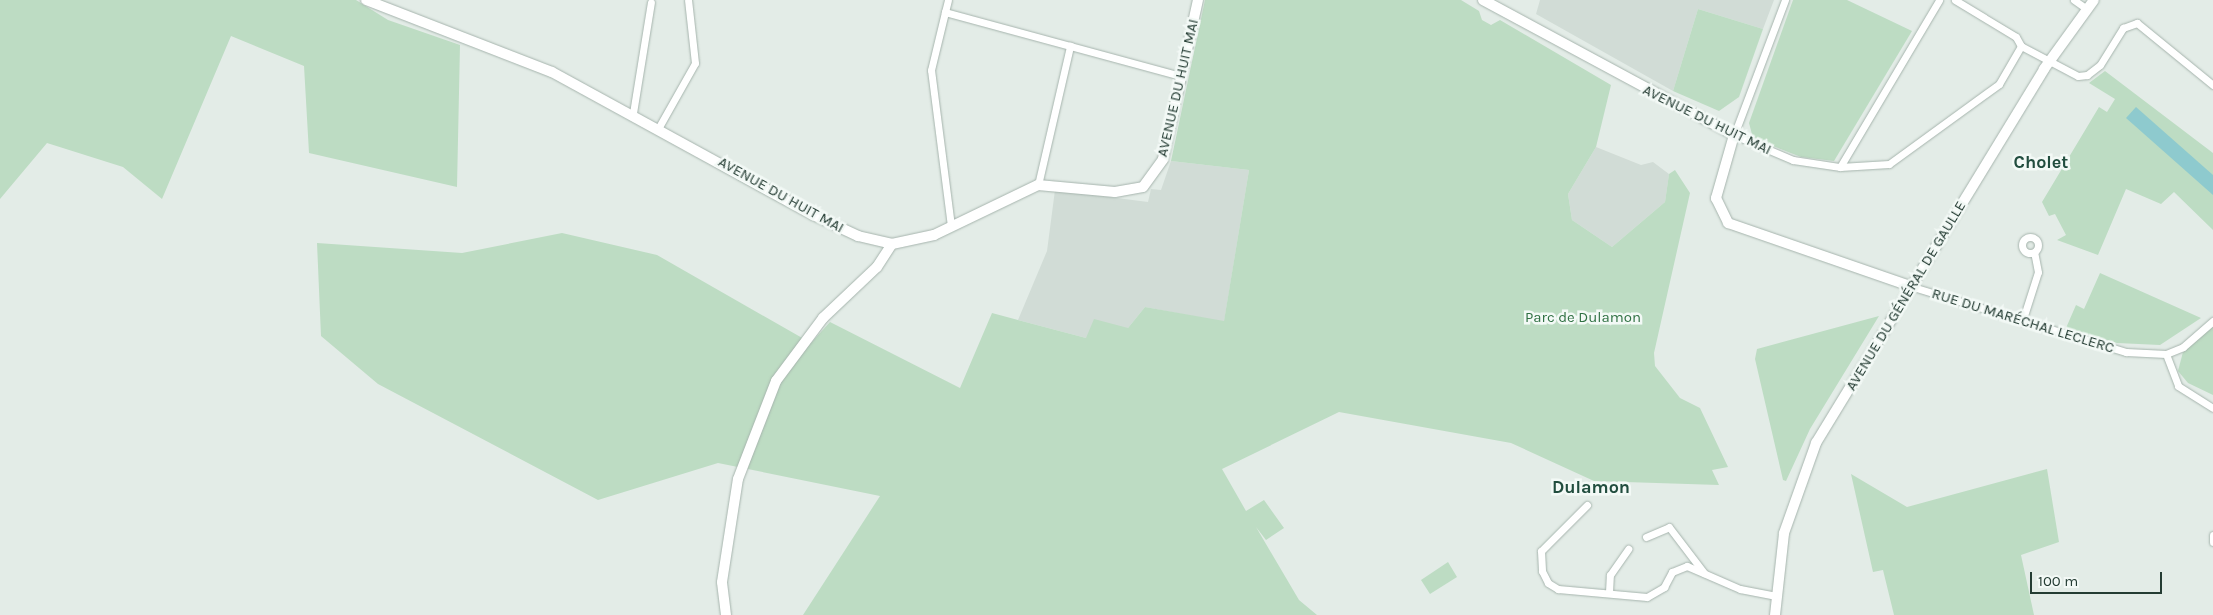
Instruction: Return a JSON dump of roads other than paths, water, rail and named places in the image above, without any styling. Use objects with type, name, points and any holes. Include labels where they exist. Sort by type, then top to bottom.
[{"type":"main road","name":"AVENUE DU HUIT MAI","points":[[366,0],[552,72],[659,127],[838,228],[892,244],[914,241],[951,226],[1038,185],[1115,192],[1143,187],[1163,159],[1198,0]]},
{"type":"main road","name":"AVENUE DU GÉNÉRAL DE GAULLE","points":[[1775,615],[1784,533],[1804,471],[2049,62],[2094,0]]},
{"type":"main road","name":"AVENUE DU HUIT MAI","points":[[1488,1],[1734,135]]},
{"type":"main road","points":[[1734,135],[1716,198],[1728,223],[1913,287]]},
{"type":"main road","points":[[726,615],[722,582],[738,479],[776,381],[824,318],[892,251],[892,244]]},
{"type":"street","points":[[659,127],[695,63],[688,0]]},
{"type":"street","points":[[948,0],[931,70],[951,226]]},
{"type":"street","points":[[1734,135],[1785,0]]},
{"type":"street","points":[[1840,167],[1939,0]]},
{"type":"street","points":[[1955,0],[2016,37],[2021,46],[2078,76],[2090,74],[2123,28],[2137,23],[2213,84]]},
{"type":"street","points":[[2074,0],[2087,9]]},
{"type":"street","points":[[634,114],[652,2]]},
{"type":"street","points":[[945,12],[1180,76]]},
{"type":"street","points":[[1038,185],[1070,46]]},
{"type":"street","name":"AVENUE DU HUIT MAI","points":[[1734,135],[1793,160],[1840,167],[1889,164],[1909,153],[1999,84],[2021,46]]},
{"type":"street","points":[[2022,322],[2038,272],[2034,252]]},
{"type":"street","name":"RUE DU MARÉCHAL LECLERC","points":[[1913,287],[2109,349],[2166,354]]},
{"type":"street","points":[[2213,321],[2183,347],[2166,354],[2178,386],[2213,408]]},
{"type":"street","points":[[1587,505],[1540,551],[1542,571],[1548,583],[1558,589],[1609,592],[1647,597],[1664,587],[1672,572],[1687,566],[1706,576],[1740,589],[1776,596]]},
{"type":"street","points":[[1646,537],[1669,527],[1706,576]]},
{"type":"street","points":[[2213,535],[2213,542]]},
{"type":"street","points":[[1609,592],[1610,575],[1628,549]]},
{"type":"water","points":[[2136,107],[2213,175],[2213,195],[2126,118]]},
{"type":"district","name":"Cholet","points":[[2041,162]]},
{"type":"district","name":"Dulamon","points":[[1591,487]]},
{"type":"park label","name":"Parc de Dulamon","points":[[1583,318]]}]
